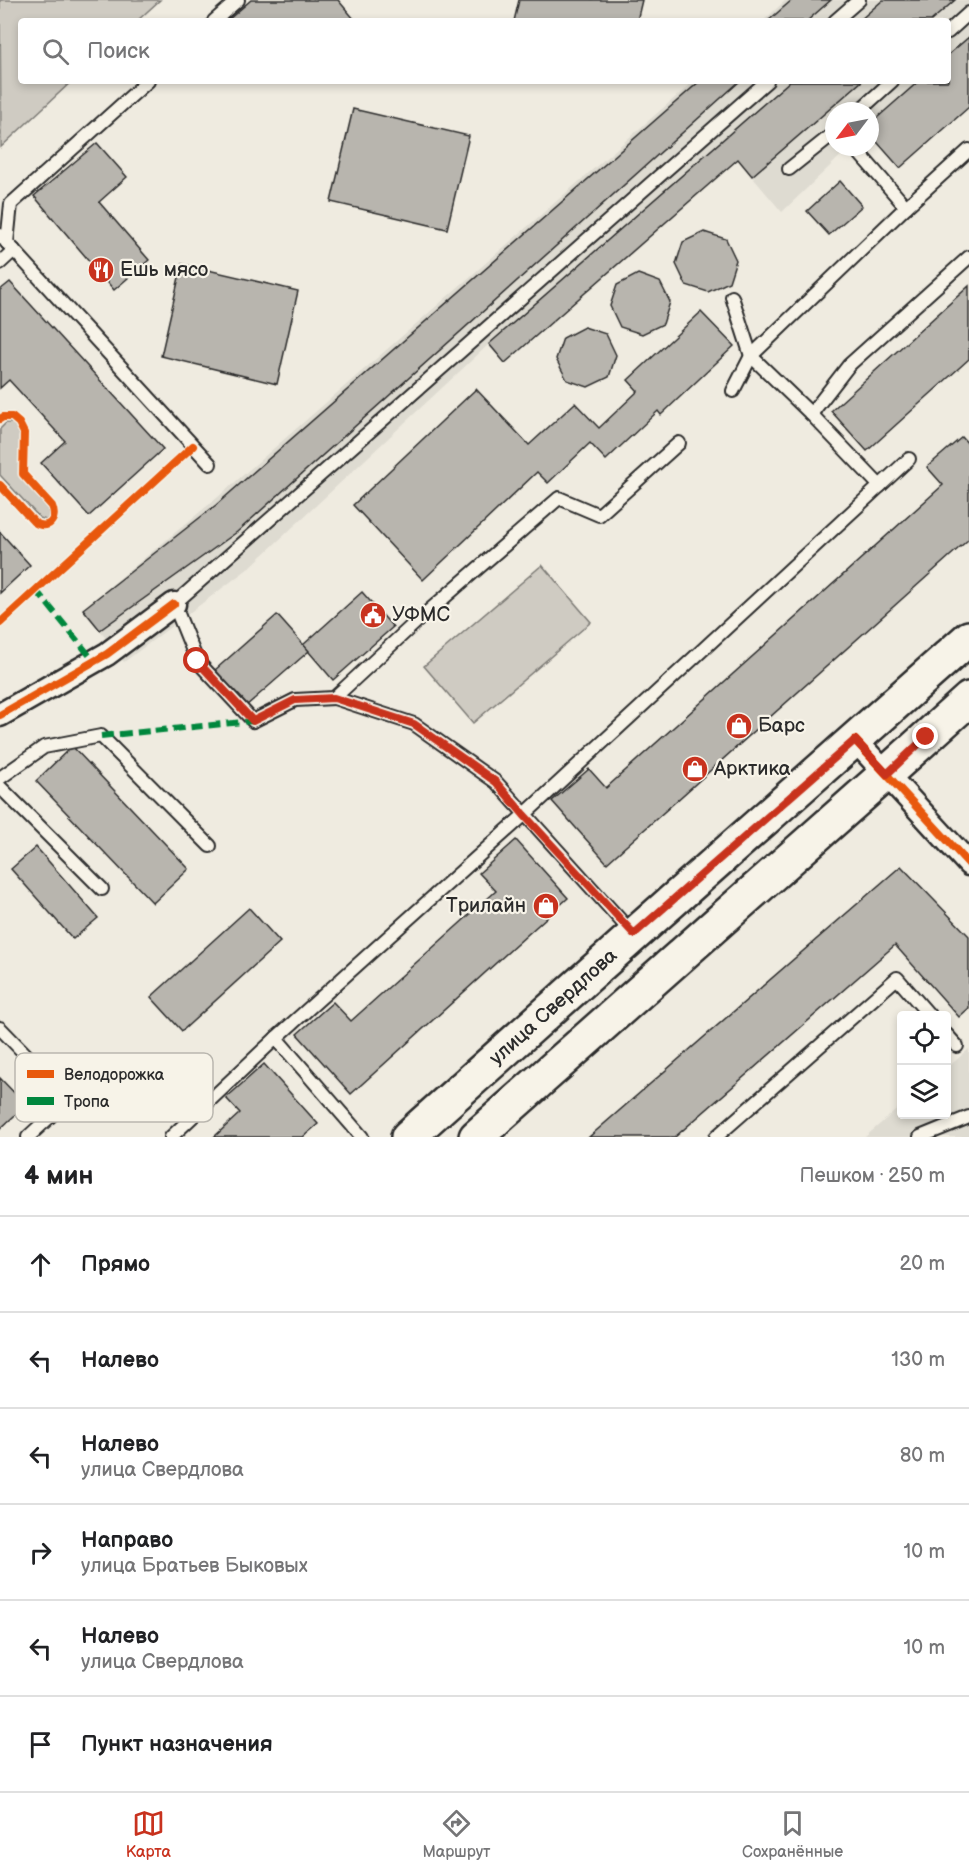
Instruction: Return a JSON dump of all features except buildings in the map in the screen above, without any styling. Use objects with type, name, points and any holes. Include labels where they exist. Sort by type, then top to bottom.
[{"type":"main road","name":"улица Свердлова","points":[[408,1137],[969,638]]},
{"type":"main road","points":[[476,1137],[969,699]]},
{"type":"street","points":[[0,715],[107,654],[174,603]]},
{"type":"street","points":[[855,740],[969,864]]},
{"type":"lane","points":[[217,18],[238,0]]},
{"type":"lane","points":[[838,18],[859,0]]},
{"type":"lane","points":[[951,29],[969,13]]},
{"type":"lane","points":[[0,263],[7,243],[11,204],[145,84]]},
{"type":"lane","points":[[634,934],[496,782],[414,724],[334,698],[295,700],[253,721],[197,661],[174,603],[764,84]]},
{"type":"lane","points":[[869,102],[889,84]]},
{"type":"lane","points":[[789,169],[825,139]]},
{"type":"lane","points":[[733,391],[751,356],[906,207],[969,150]]},
{"type":"lane","points":[[862,156],[906,207]]},
{"type":"lane","points":[[7,243],[210,464]]},
{"type":"lane","points":[[811,414],[849,365],[969,257]]},
{"type":"lane","points":[[732,297],[751,356],[880,486]]},
{"type":"lane","points":[[334,698],[416,622],[559,498],[599,515],[679,443]]},
{"type":"lane","points":[[213,1097],[524,815],[909,459]]},
{"type":"lane","points":[[0,778],[44,747],[101,735],[210,846]]},
{"type":"lane","points":[[0,786],[102,889]]},
{"type":"lane","points":[[716,1137],[897,978],[926,1011]]},
{"type":"lane","points":[[0,1028],[24,1053]]},
{"type":"lane","points":[[276,1038],[362,1137]]},
{"type":"lane","points":[[951,1039],[957,1046]]},
{"type":"lane","points":[[920,1137],[969,1117]]},
{"type":"lane","points":[[28,1137],[44,1122]]},
{"type":"lane","points":[[171,1137],[187,1122]]},
{"type":"shaded area","points":[[0,0],[160,0],[140,18],[18,18],[18,84],[69,84],[1,147]]},
{"type":"shaded area","points":[[786,0],[969,0],[969,37],[951,52],[951,18],[766,18]]},
{"type":"shaded area","points":[[691,84],[916,84],[879,116],[879,102],[825,102],[825,156],[841,156],[782,212],[737,159],[505,363],[488,345],[249,568],[124,662],[83,609],[218,497]]},
{"type":"shaded area","points":[[6,423],[12,423],[19,434],[21,448],[19,476],[49,510],[51,516],[46,520],[40,518],[0,475],[0,429]]},
{"type":"shaded area","points":[[542,565],[591,622],[473,723],[424,666]]},
{"type":"shaded area","points":[[969,1049],[969,1137],[865,1137],[897,1109],[897,1119],[951,1119],[951,1065]]},
{"type":"marked path","points":[[36,590],[94,661]]},
{"type":"marked path","points":[[101,736],[253,721]]},
{"type":"cycle path","points":[[0,419],[12,417],[19,423],[24,433],[23,474],[52,506],[53,520],[47,525],[34,522],[0,485]]},
{"type":"cycle path","points":[[0,623],[193,446]]},
{"type":"cycle path","points":[[0,715],[107,654],[174,604]]},
{"type":"cycle path","points":[[855,740],[969,864]]},
{"type":"place","name":"Ешь мясо","points":[[101,270]]},
{"type":"place","name":"УФМС","points":[[373,615]]},
{"type":"place","name":"Барс","points":[[739,726]]},
{"type":"place","name":"Арктика","points":[[695,769]]},
{"type":"place","name":"Трилайн","points":[[546,906]]},
{"type":"route","points":[[197,661],[253,721],[295,700],[334,698],[414,724],[496,782],[634,934],[855,740],[887,774],[926,737]]}]
